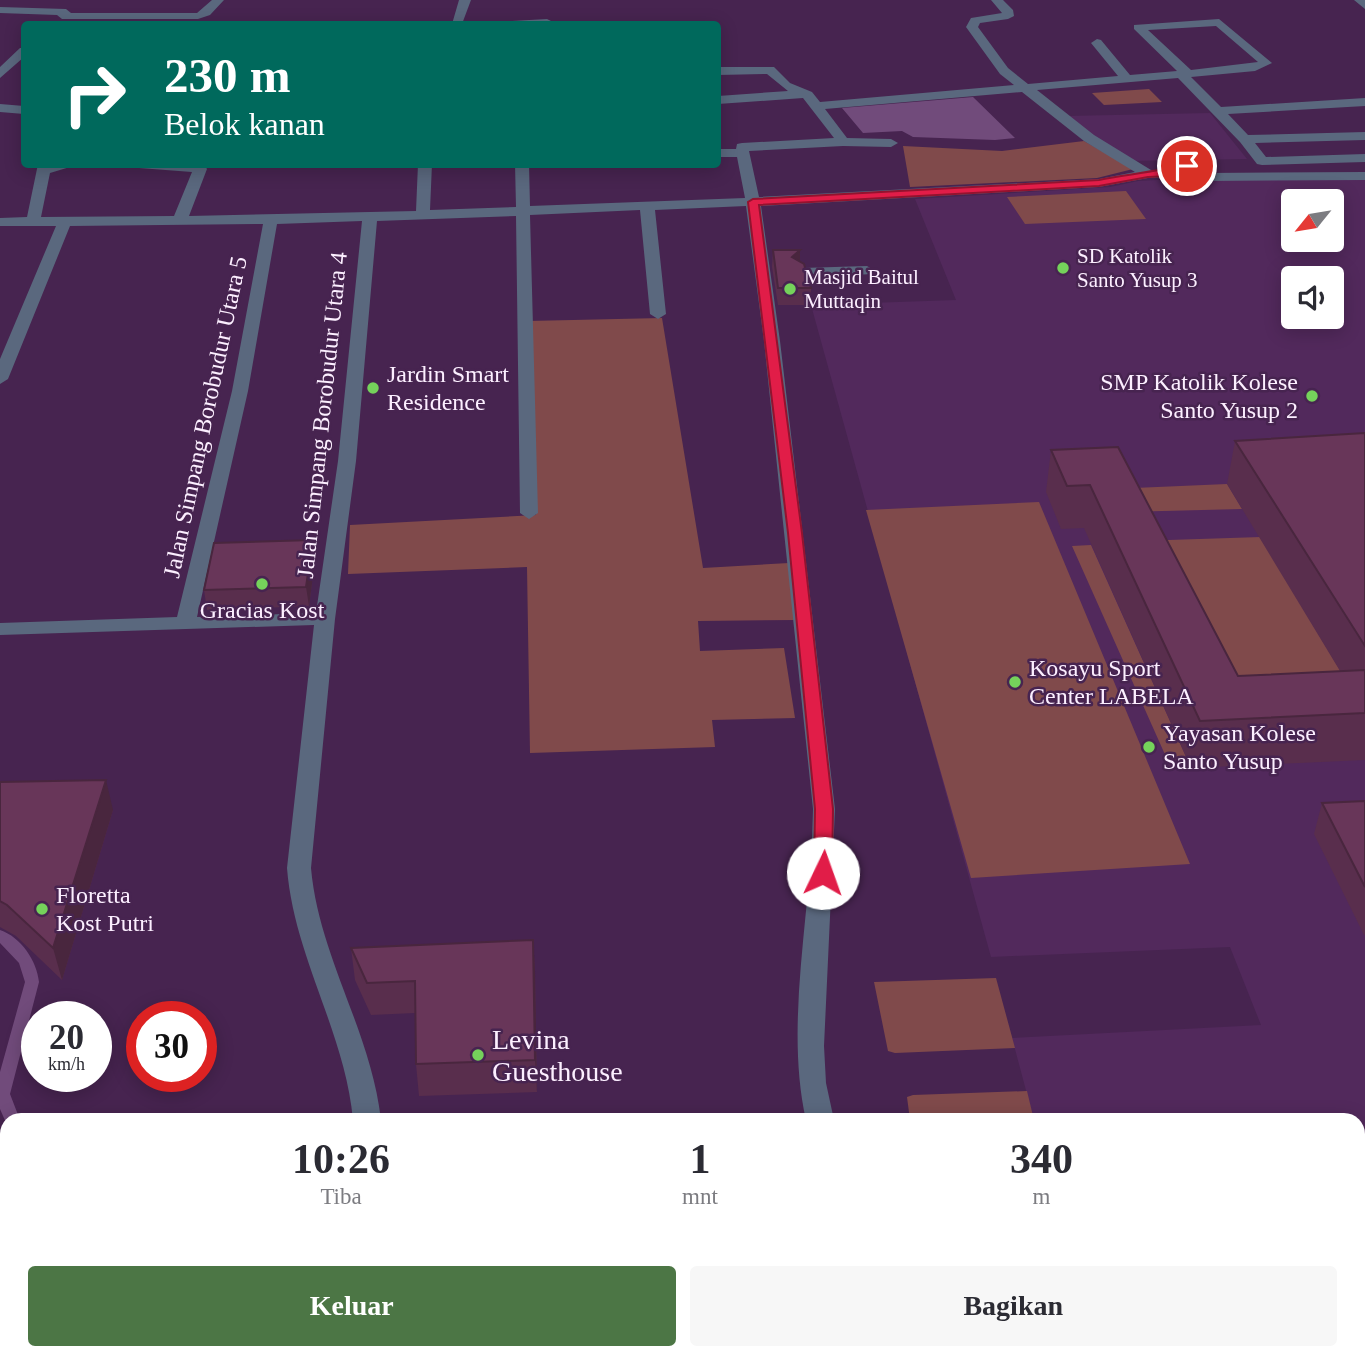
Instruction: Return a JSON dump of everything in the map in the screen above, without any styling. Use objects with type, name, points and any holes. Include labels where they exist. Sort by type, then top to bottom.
[{"type":"street","points":[[56,21],[78,0]]},
{"type":"street","points":[[0,10],[195,16],[204,14],[218,0]]},
{"type":"street","points":[[458,21],[464,0]]},
{"type":"street","points":[[997,0],[1007,10],[1008,16],[975,19],[972,27],[1004,71],[1089,138],[1148,174]]},
{"type":"street","points":[[1360,0],[1365,6]]},
{"type":"street","points":[[817,106],[1185,74],[1255,67],[1266,63],[1219,22],[1139,27],[1185,74],[1220,111],[1262,161]]},
{"type":"street","points":[[1097,43],[1127,79]]},
{"type":"street","points":[[0,53],[21,52]]},
{"type":"street","points":[[1,72],[21,54]]},
{"type":"street","points":[[721,71],[767,69],[786,86],[802,94]]},
{"type":"street","points":[[1,72],[21,70]]},
{"type":"street","points":[[721,100],[808,95],[843,142]]},
{"type":"street","points":[[1220,111],[1365,102]]},
{"type":"street","points":[[0,108],[21,110]]},
{"type":"street","points":[[1245,139],[1365,136]]},
{"type":"street","points":[[818,1113],[812,1088],[811,1008],[825,850],[824,809],[767,274],[742,147],[843,142],[891,143]]},
{"type":"street","points":[[721,153],[744,153]]},
{"type":"street","points":[[1172,173],[1187,166],[1365,158]]},
{"type":"street","points":[[33,221],[44,168]]},
{"type":"street","points":[[180,220],[200,169],[188,168]]},
{"type":"street","points":[[423,215],[425,168]]},
{"type":"street","points":[[522,168],[529,513]]},
{"type":"street","points":[[0,222],[271,220],[753,202],[1099,183],[1148,174],[1172,173],[1207,177],[1365,176]]},
{"type":"street","points":[[647,205],[658,314]]},
{"type":"street","name":"Jalan Simpang Borobudur Utara 4","points":[[366,1113],[365,1095],[354,1051],[314,951],[300,896],[299,868],[325,619],[347,461],[370,216]]},
{"type":"street","name":"Jalan Simpang Borobudur Utara 5","points":[[186,623],[240,391],[271,220]]},
{"type":"street","points":[[0,379],[65,221]]},
{"type":"street","points":[[802,273],[867,271]]},
{"type":"street","points":[[0,629],[325,619]]},
{"type":"shaded area","points":[[1149,89],[1162,102],[1104,105],[1092,93]]},
{"type":"shaded area","points":[[973,97],[1015,138],[995,140],[913,137],[902,131],[863,133],[842,108]]},
{"type":"shaded area","points":[[1210,113],[1247,159],[1126,161],[1066,116]]},
{"type":"shaded area","points":[[1084,141],[1133,169],[1097,178],[910,187],[903,146],[1002,151]]},
{"type":"shaded area","name":"Yayasan Kolese Santo Yusup","points":[[1176,179],[1365,179],[1365,1113],[1032,1113],[1012,1038],[1261,1025],[1230,947],[991,957],[811,305],[956,300],[915,199],[1110,187],[1138,181]]},
{"type":"shaded area","points":[[1126,191],[1146,219],[1025,224],[1007,197]]},
{"type":"shaded area","points":[[662,318],[703,568],[789,563],[796,620],[698,621],[700,651],[784,648],[795,718],[712,720],[715,747],[530,753],[527,567],[348,574],[350,525],[536,515],[528,321]]},
{"type":"shaded area","points":[[1227,484],[1242,509],[1123,512],[1111,489]]},
{"type":"shaded area","name":"Kosayu Sport Center LABELA","points":[[1039,502],[1190,864],[971,878],[866,510]]},
{"type":"shaded area","points":[[1261,537],[1365,712],[1228,722],[1138,541]]},
{"type":"shaded area","points":[[1091,545],[1191,768],[1171,768],[1072,546]]},
{"type":"shaded area","points":[[996,978],[1015,1048],[895,1053],[888,1051],[874,982]]},
{"type":"shaded area","points":[[1027,1091],[1032,1113],[909,1113],[907,1097]]},
{"type":"building","points":[[773,250],[800,250],[792,257],[804,264],[811,288],[778,288]]},
{"type":"building","points":[[1365,433],[1365,646],[1235,441]]},
{"type":"building","points":[[1118,447],[1238,676],[1365,670],[1365,713],[1200,721],[1090,485],[1067,486],[1051,450]]},
{"type":"building","points":[[313,540],[306,587],[204,590],[214,543]]},
{"type":"building","name":"Floretta Kost Putri","points":[[106,780],[53,948],[0,901],[0,782]]},
{"type":"building","points":[[1365,801],[1365,887],[1322,803]]},
{"type":"building","name":"Levina Guesthouse","points":[[533,940],[535,1060],[416,1064],[415,981],[367,983],[351,948]]},
{"type":"waterway","points":[[0,935],[22,955],[29,967],[32,982],[2,1094],[9,1113]]},
{"type":"place","name":"SD Katolik Santo Yusup 3","points":[[1063,268]]},
{"type":"place","name":"Masjid Baitul Muttaqin","points":[[790,289]]},
{"type":"place","name":"Jardin Smart Residence","points":[[373,388]]},
{"type":"place","name":"SMP Katolik Kolese Santo Yusup 2","points":[[1312,396]]},
{"type":"place","name":"Gracias Kost","points":[[262,584]]},
{"type":"place","name":"Kosayu Sport Center LABELA","points":[[1015,682]]},
{"type":"place","name":"Yayasan Kolese Santo Yusup","points":[[1149,747]]},
{"type":"place","name":"Floretta Kost Putri","points":[[42,909]]},
{"type":"place","name":"Levina Guesthouse","points":[[478,1055]]},
{"type":"route","points":[[823,873],[824,809],[795,533],[753,202],[1099,183],[1148,174],[1172,173],[1187,166]]}]
